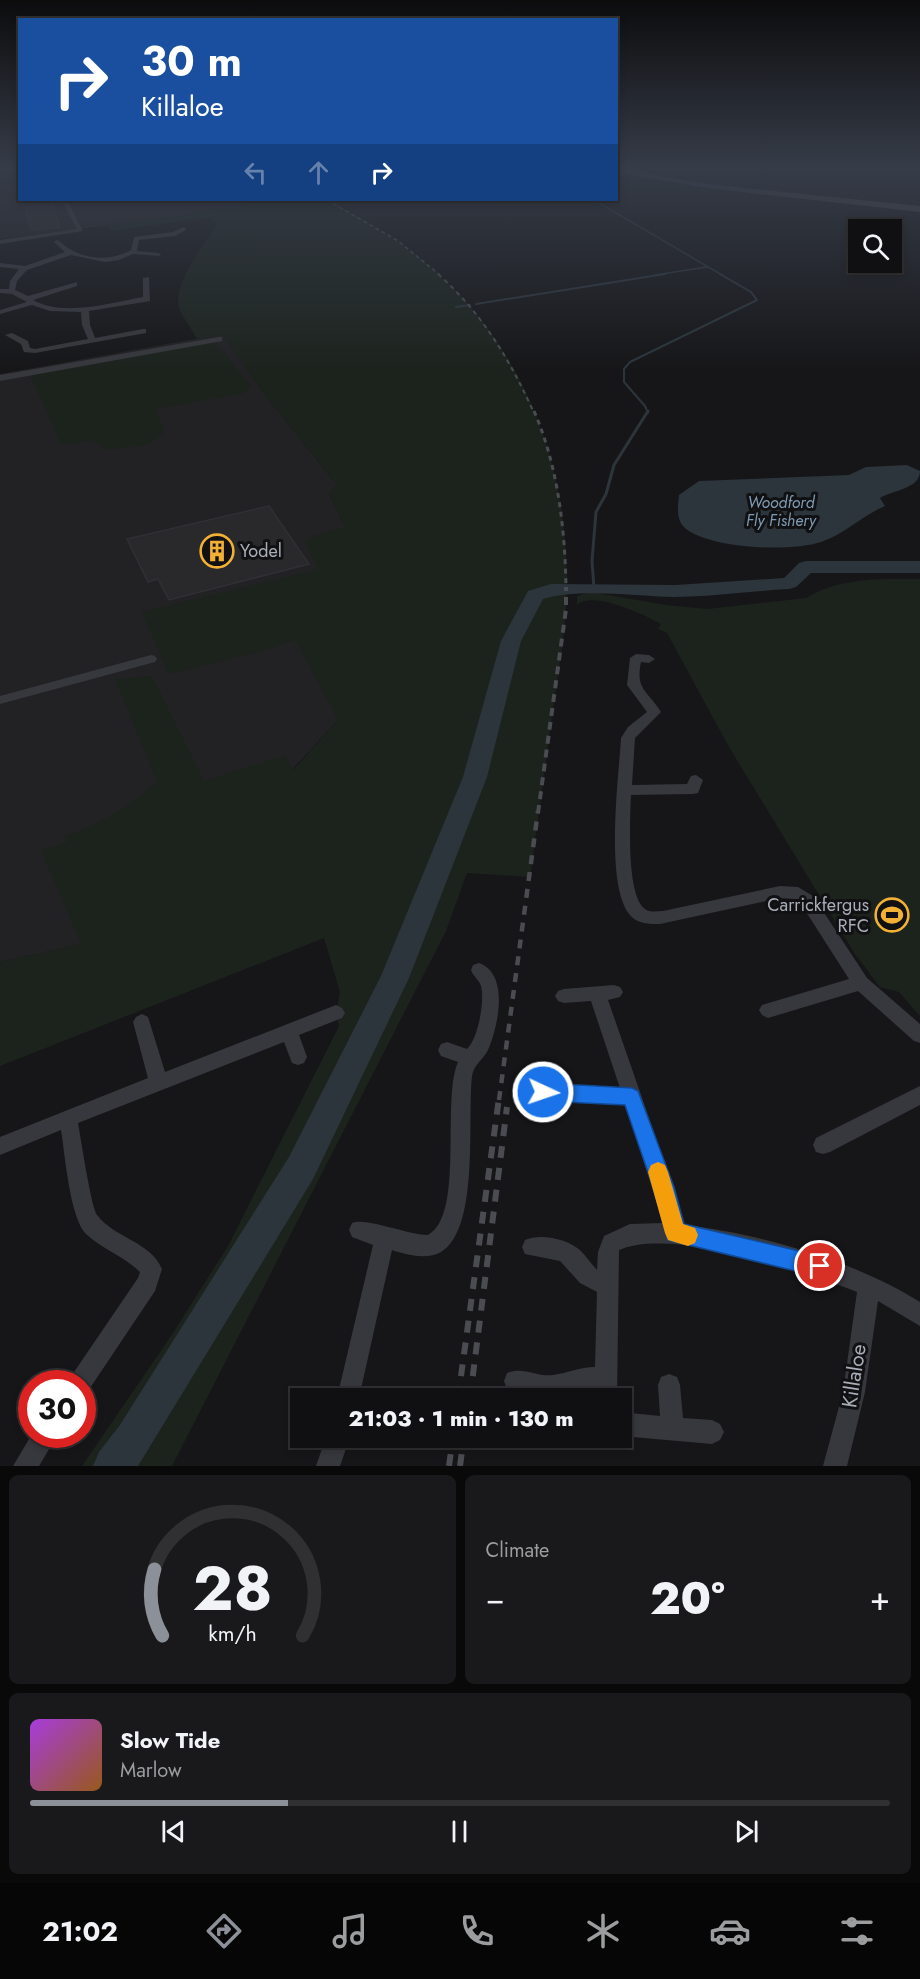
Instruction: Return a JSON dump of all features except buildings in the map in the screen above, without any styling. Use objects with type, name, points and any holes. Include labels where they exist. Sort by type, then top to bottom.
[{"type":"street","points":[[0,242],[44,235]]},
{"type":"street","points":[[132,252],[136,247],[135,236],[147,235]]},
{"type":"street","points":[[57,242],[71,253],[108,261],[132,252],[161,254]]},
{"type":"street","points":[[12,290],[13,279],[26,268],[71,253]]},
{"type":"street","points":[[0,265],[26,268]]},
{"type":"street","points":[[147,278],[147,299]]},
{"type":"street","points":[[0,312],[75,284]]},
{"type":"street","points":[[0,291],[12,290],[29,301],[52,310],[158,298]]},
{"type":"street","points":[[85,308],[86,325],[92,340]]},
{"type":"street","points":[[26,334],[13,337],[25,343],[27,350],[33,351],[147,331]]},
{"type":"street","points":[[0,378],[219,339]]},
{"type":"street","points":[[637,657],[631,681],[654,712],[649,719],[629,734],[622,863],[628,892],[638,914],[663,917],[780,892],[798,892],[807,900],[861,984],[920,1035]]},
{"type":"street","points":[[0,700],[151,659]]},
{"type":"street","points":[[626,790],[695,789]]},
{"type":"street","points":[[359,1230],[431,1246],[441,1241],[448,1232],[461,1172],[461,1088],[464,1070],[469,1058],[482,1044],[489,1006],[489,984],[479,970]]},
{"type":"street","points":[[768,1010],[861,984]]},
{"type":"street","points":[[564,996],[606,994],[632,1097],[663,1187],[675,1233]]},
{"type":"street","points":[[0,1146],[336,1013]]},
{"type":"street","points":[[142,1022],[159,1083]]},
{"type":"street","points":[[289,1032],[298,1057]]},
{"type":"street","points":[[447,1050],[469,1058]]},
{"type":"street","points":[[543,1092],[632,1097]]},
{"type":"street","points":[[824,1145],[920,1095]]},
{"type":"street","points":[[68,1119],[86,1218],[97,1230],[143,1259],[151,1269],[147,1284],[89,1370]]},
{"type":"street","points":[[515,1381],[552,1387],[582,1378],[607,1388],[608,1252],[614,1240],[635,1234],[675,1233],[820,1266],[869,1286],[920,1315]]},
{"type":"street","points":[[350,1388],[385,1237]]},
{"type":"street","points":[[532,1247],[564,1252],[573,1258],[591,1280],[607,1284]]},
{"type":"street","name":"Killaloe","points":[[836,1466],[854,1392],[869,1286]]},
{"type":"street","points":[[669,1385],[672,1429]]},
{"type":"street","points":[[632,1425],[712,1432]]},
{"type":"street","points":[[25,1466],[37,1448]]},
{"type":"street","points":[[328,1466],[334,1448]]},
{"type":"shaded area","points":[[0,235],[29,235],[0,239]]},
{"type":"shaded area","points":[[210,235],[388,235],[434,270],[466,301],[493,335],[515,371],[534,410],[548,450],[558,492],[565,536],[566,611],[530,877],[467,873],[446,931],[172,1466],[82,1466],[171,1336],[228,1246],[339,1026],[336,1013],[340,992],[324,938],[0,1066],[0,962],[81,944],[41,850],[68,842],[63,836],[89,827],[113,814],[157,782],[115,679],[152,676],[204,781],[285,755],[293,770],[338,720],[295,640],[263,651],[168,674],[142,612],[318,569],[305,543],[312,536],[345,527],[329,493],[337,485],[263,392],[223,335],[197,339],[180,311],[178,301],[180,290],[189,267]]},
{"type":"shaded area","points":[[223,334],[263,392],[337,485],[329,493],[383,607],[338,720],[292,770],[241,909],[0,962],[0,374]]},
{"type":"shaded area","points":[[209,342],[217,343],[252,387],[245,393],[156,409],[165,433],[148,445],[105,450],[94,440],[61,445],[31,377],[37,373]]},
{"type":"shaded area","points":[[920,579],[920,1016],[899,992],[880,987],[855,954],[729,747],[667,633],[658,629],[661,624],[631,610],[606,602],[584,601],[577,605],[577,596],[590,592],[666,605],[707,609],[806,598],[833,586],[861,581]]},
{"type":"water","name":"Woodford Fly Fishery","points":[[907,465],[920,471],[916,482],[880,498],[885,506],[821,542],[772,548],[732,545],[698,536],[682,525],[679,517],[679,495],[699,481],[849,475],[866,467]]},
{"type":"waterway","points":[[654,235],[722,275]]},
{"type":"waterway","points":[[655,275],[707,267]]},
{"type":"waterway","points":[[476,304],[665,274]]},
{"type":"waterway","points":[[647,412],[624,382],[624,369],[630,362],[757,300],[751,292],[720,274]]},
{"type":"waterway","points":[[456,307],[470,305]]},
{"type":"waterway","points":[[594,588],[592,561],[596,512],[606,494],[614,465],[647,412]]},
{"type":"waterway","points":[[113,1466],[134,1439],[301,1168],[395,978],[475,777],[511,641],[535,595],[551,590],[676,591],[789,583],[806,567],[920,567]]},
{"type":"railway","points":[[388,235],[440,275]]},
{"type":"railway","points":[[438,274],[454,289],[494,338],[534,413]]},
{"type":"railway","points":[[534,411],[549,454],[559,498],[566,588]]},
{"type":"railway","points":[[538,813],[566,609],[566,588]]},
{"type":"railway","points":[[499,1100],[538,811]]},
{"type":"railway","points":[[459,1388],[499,1098]]},
{"type":"railway","points":[[471,1388],[507,1107]]},
{"type":"railway","points":[[449,1466],[451,1448]]},
{"type":"railway","points":[[460,1466],[462,1448]]},
{"type":"slow traffic","points":[[658,1172],[675,1233],[688,1235]]},
{"type":"place","name":"Yodel","points":[[217,551]]},
{"type":"place","name":"Carrickfergus RFC","points":[[892,915]]},
{"type":"route","points":[[543,1092],[632,1097],[663,1187],[675,1233],[820,1266]]}]
